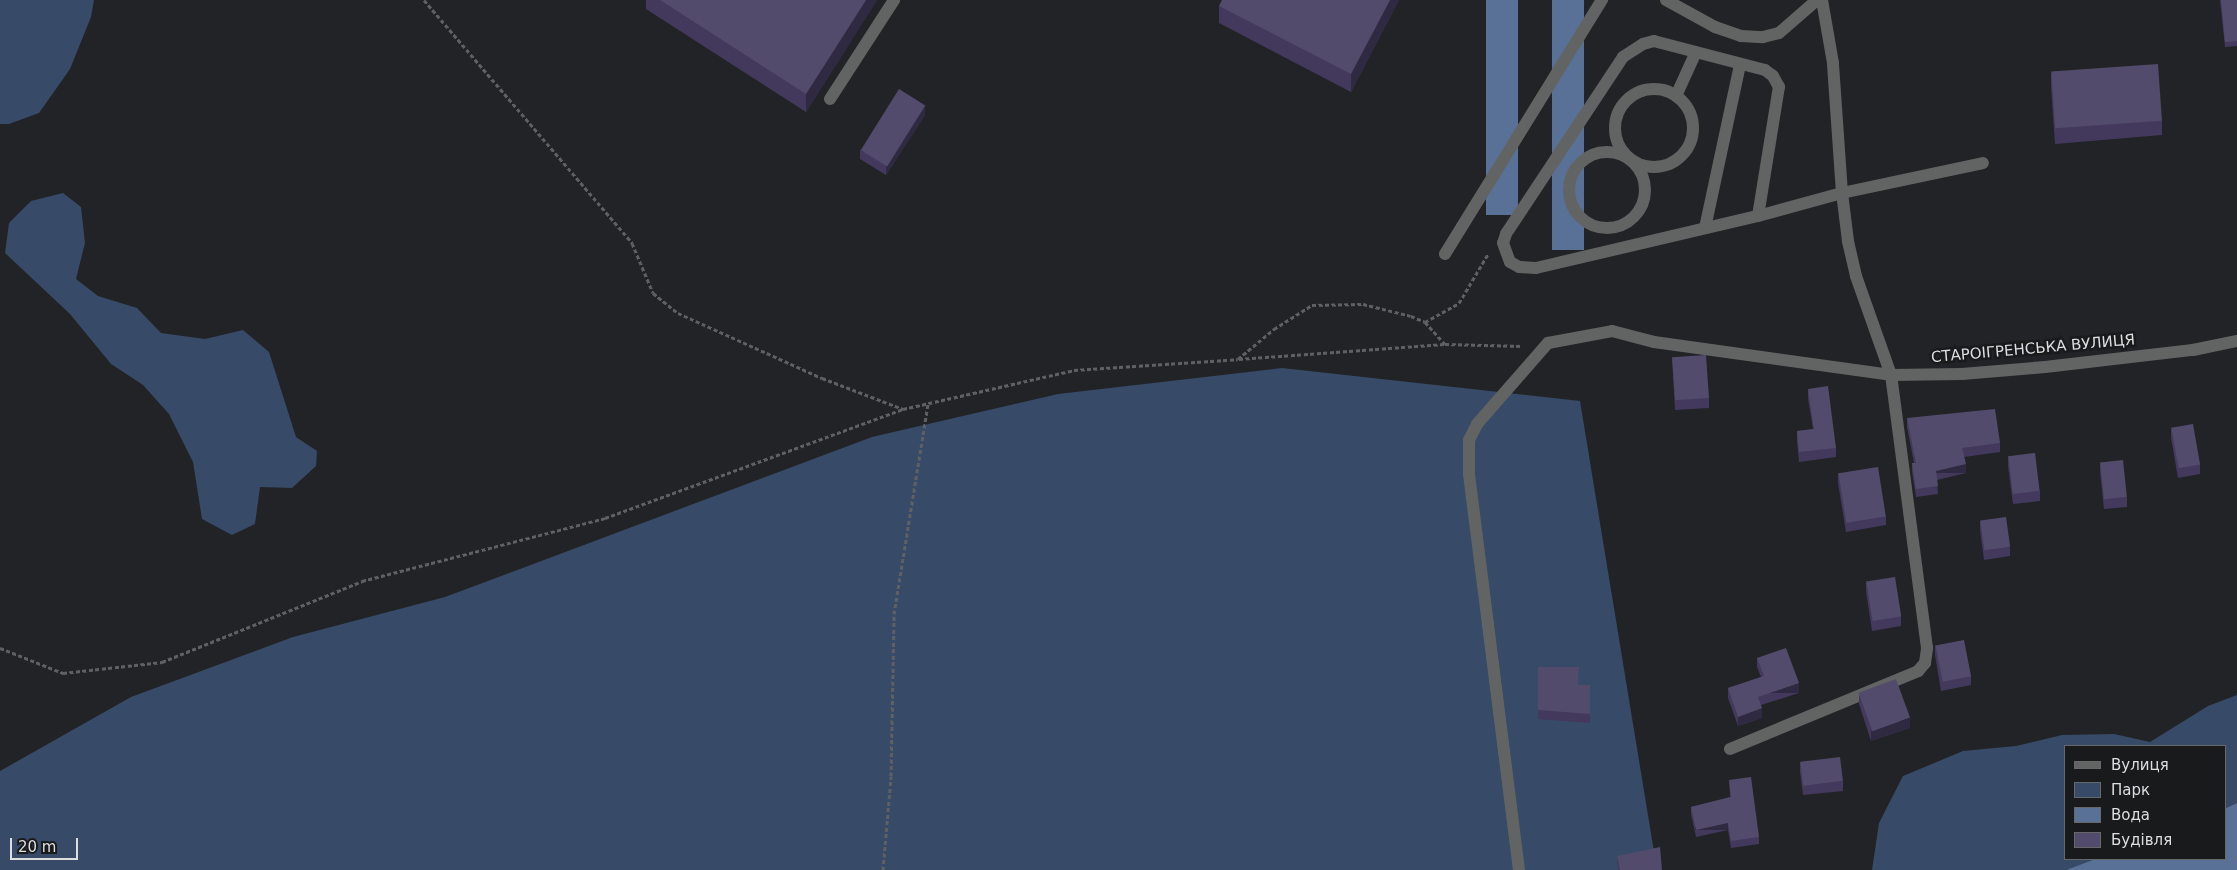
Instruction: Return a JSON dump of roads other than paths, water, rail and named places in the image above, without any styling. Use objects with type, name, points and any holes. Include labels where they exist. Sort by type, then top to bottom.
[{"type":"street","points":[[830,99],[894,0]]},
{"type":"street","points":[[1445,254],[1602,0]]},
{"type":"street","points":[[1666,0],[1715,28],[1741,36],[1763,37],[1780,32],[1817,0]]},
{"type":"street","points":[[1730,749],[1918,671],[1925,663],[1927,648],[1908,488],[1891,375],[1856,276],[1842,193],[1834,63],[1822,0]]},
{"type":"street","points":[[1758,216],[1779,87],[1773,76],[1765,70],[1654,41],[1643,44],[1623,58],[1506,234],[1503,244],[1510,262],[1519,267],[1536,268],[1758,216],[1842,193],[1983,163]]},
{"type":"street","points":[[1676,96],[1696,52]]},
{"type":"street","points":[[1705,228],[1740,65]]},
{"type":"street","points":[[1631,161],[1606,153],[1581,162],[1570,181],[1569,192],[1574,207],[1584,220],[1598,227],[1614,228],[1637,214],[1646,189],[1644,178],[1631,161],[1617,144],[1615,127],[1619,111],[1630,98],[1644,90],[1667,91],[1676,96],[1690,114],[1693,124],[1692,136],[1683,156],[1664,167],[1641,166],[1631,161]]},
{"type":"street","name":"СТАРОІГРЕНСЬКА ВУЛИЦЯ","points":[[1519,870],[1469,474],[1469,440],[1477,424],[1548,343],[1612,331],[1654,342],[1891,375],[1962,374],[2045,367],[2193,350],[2237,341]]},
{"type":"water","points":[[1486,0],[1518,0],[1518,215],[1486,215]]},
{"type":"water","points":[[1552,0],[1584,0],[1584,250],[1552,250]]},
{"type":"water","points":[[2237,803],[2237,870],[2066,870],[2092,860],[2227,860],[2227,808]]}]
